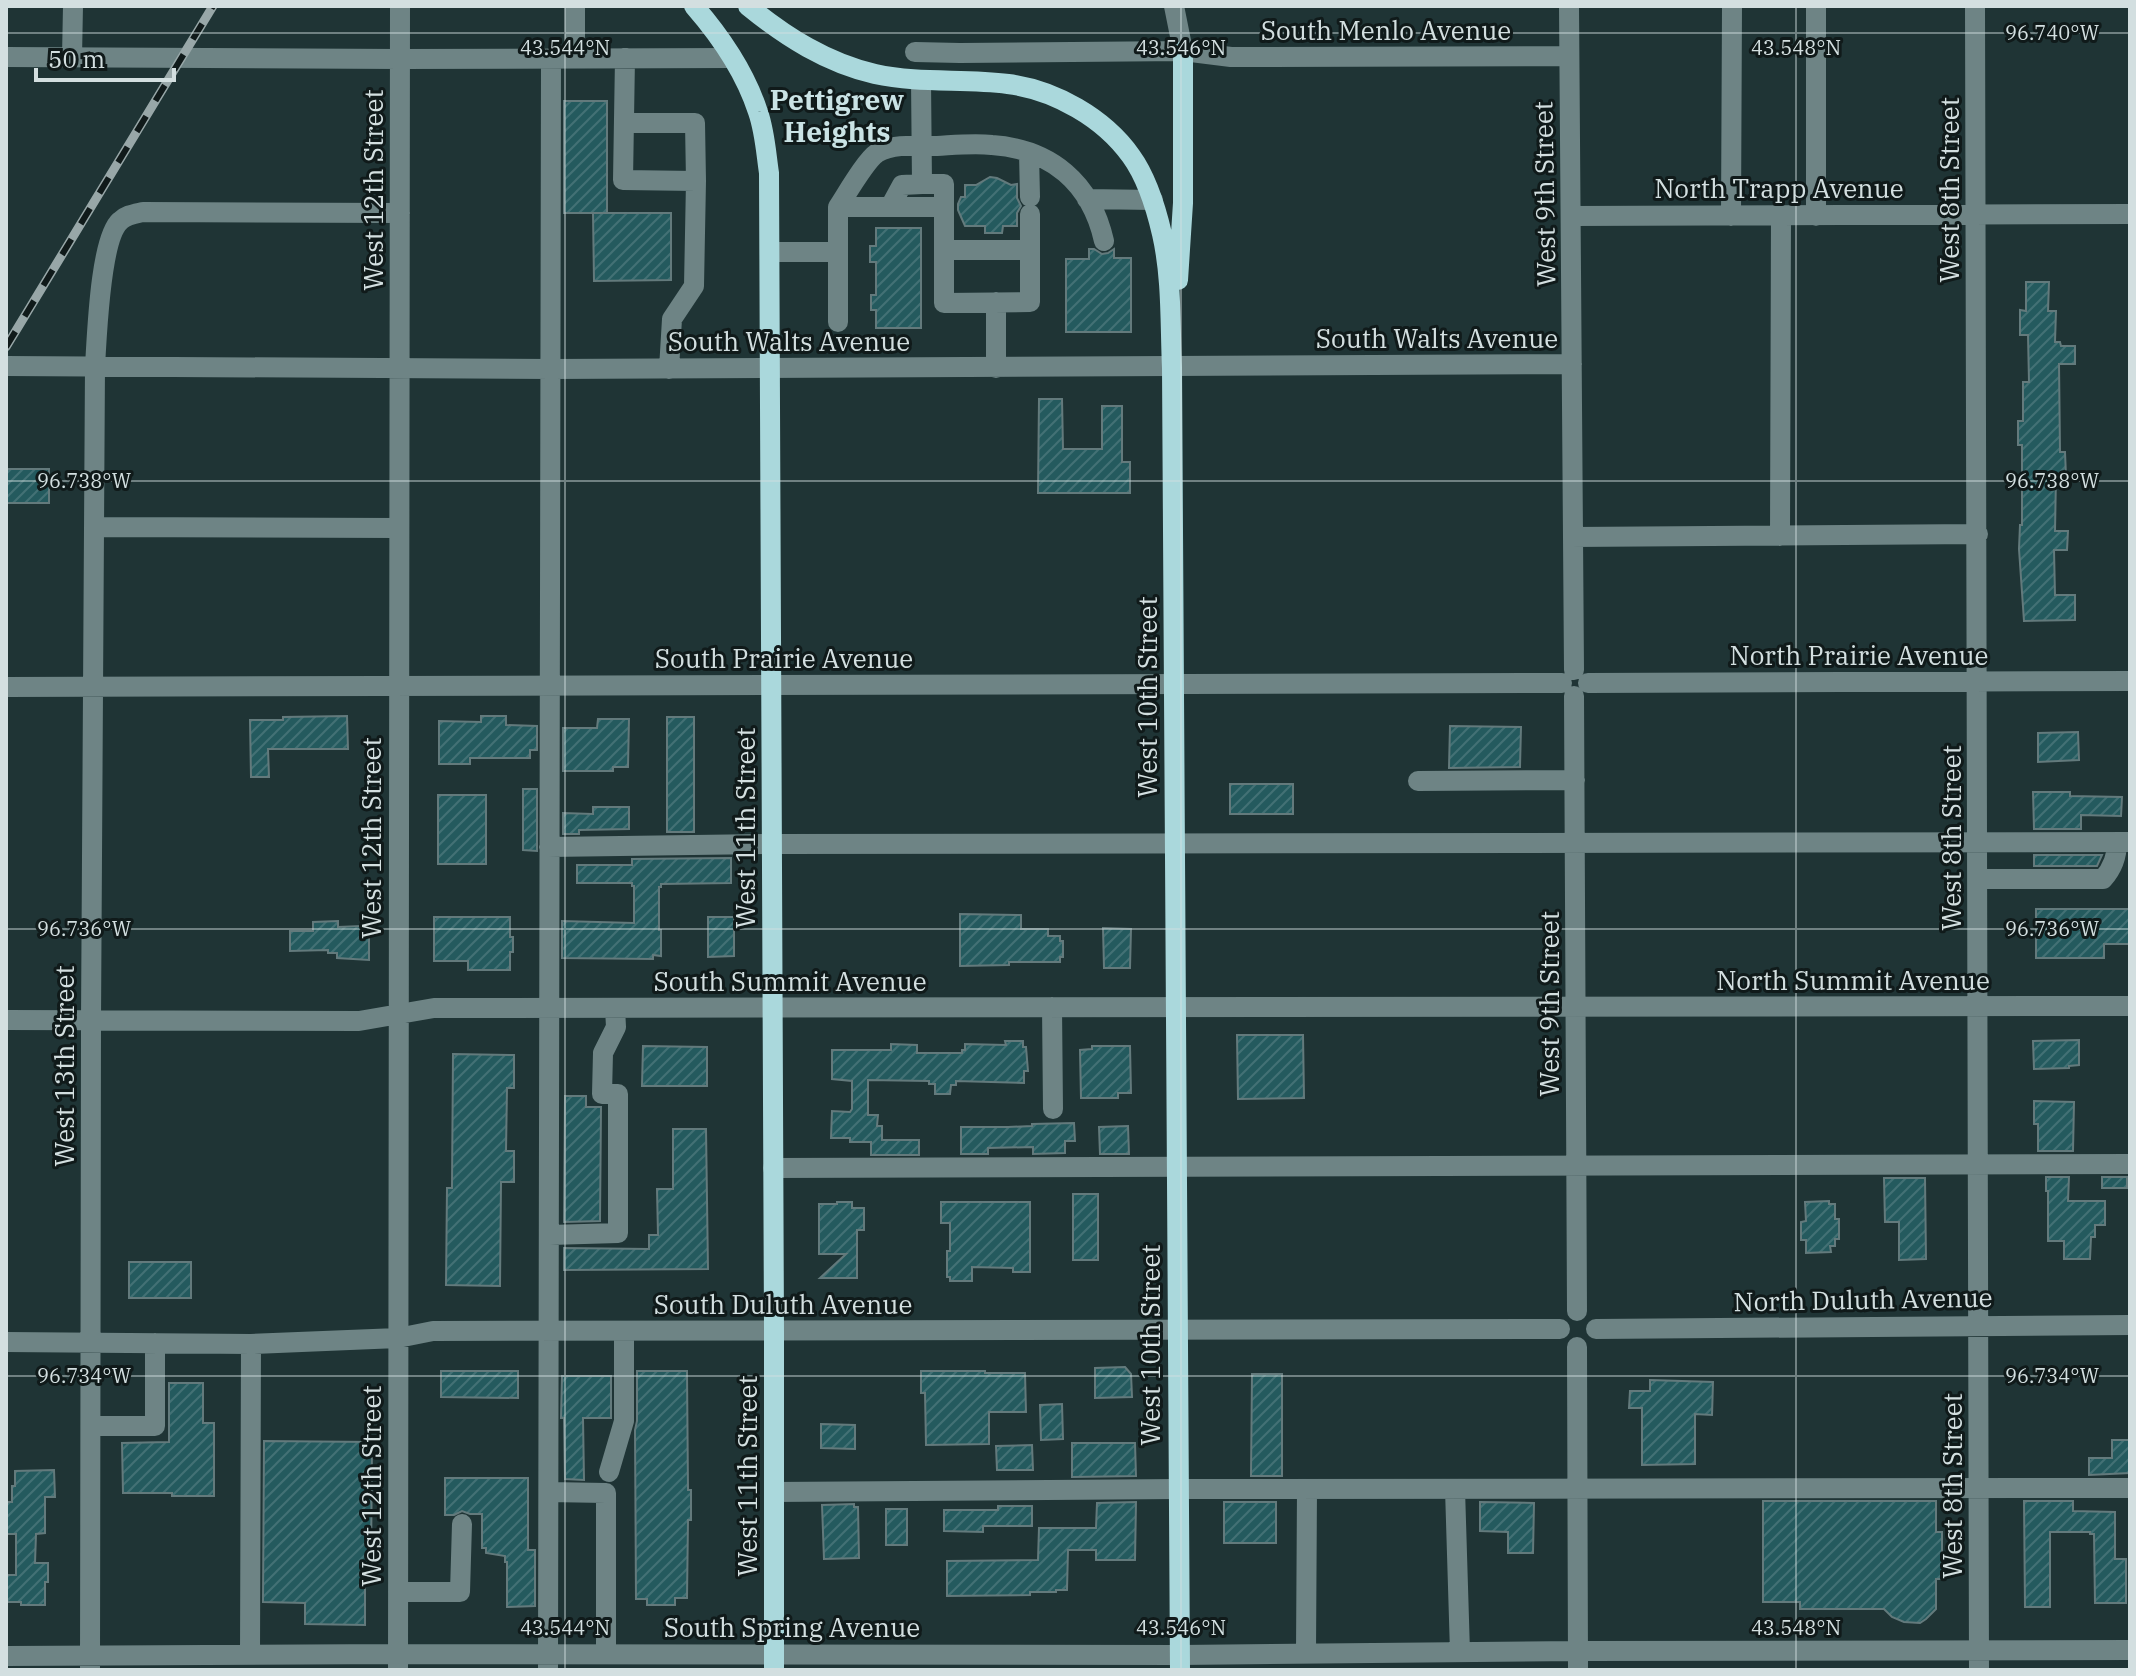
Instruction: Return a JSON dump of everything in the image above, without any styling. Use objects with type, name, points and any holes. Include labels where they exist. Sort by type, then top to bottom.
[{"type":"main road","name":"West 11th Street","points":[[694,6],[716,31],[747,85],[759,114],[769,173],[774,1662]]},
{"type":"main road","name":"West 10th Street","points":[[748,6],[804,46],[874,74],[921,80],[1009,84],[1060,99],[1101,124],[1114,136],[1131,156],[1153,200],[1168,273],[1172,368],[1180,1662]]},
{"type":"main road","points":[[1172,368],[1183,203],[1183,51]]},
{"type":"street","points":[[72,57],[73,6]]},
{"type":"street","name":"West 12th Street","points":[[398,1662],[400,6]]},
{"type":"street","points":[[575,6],[575,58]]},
{"type":"street","points":[[1174,6],[1183,51]]},
{"type":"street","name":"West 9th Street","points":[[1569,6],[1577,1311]]},
{"type":"street","points":[[1731,216],[1732,6]]},
{"type":"street","points":[[1816,6],[1816,216]]},
{"type":"street","name":"West 8th Street","points":[[1975,6],[1979,1660]]},
{"type":"street","name":"South Menlo Avenue","points":[[915,52],[1183,51],[1231,57],[1569,56]]},
{"type":"street","points":[[6,57],[732,58]]},
{"type":"street","points":[[548,1662],[551,58]]},
{"type":"street","points":[[625,58],[623,180],[696,181]]},
{"type":"street","points":[[921,80],[922,184]]},
{"type":"street","points":[[624,123],[695,123],[694,286],[672,319],[669,369]]},
{"type":"street","points":[[838,322],[838,207],[875,154],[895,147],[993,145],[1053,161],[1087,199],[1097,215],[1104,241]]},
{"type":"street","points":[[890,207],[902,185],[944,184],[944,303],[1030,302],[1029,153]]},
{"type":"street","points":[[1087,199],[1153,200]]},
{"type":"street","points":[[838,207],[944,207]]},
{"type":"street","name":"West 13th Street","points":[[90,1663],[95,366],[108,245],[113,230],[121,220],[130,214],[143,212],[400,213]]},
{"type":"street","name":"North Trapp Avenue","points":[[1572,216],[2130,214]]},
{"type":"street","points":[[1780,536],[1781,216]]},
{"type":"street","points":[[944,250],[1030,250]]},
{"type":"street","points":[[770,252],[838,252]]},
{"type":"street","points":[[996,302],[996,368]]},
{"type":"street","name":"South Walts Avenue","points":[[6,366],[669,369],[1572,364]]},
{"type":"street","points":[[94,527],[398,528]]},
{"type":"street","points":[[1573,537],[1978,534]]},
{"type":"street","name":"North Prairie Avenue","points":[[1574,683],[2130,681]]},
{"type":"street","name":"South Prairie Avenue","points":[[6,687],[1574,683]]},
{"type":"street","points":[[1418,781],[1575,780]]},
{"type":"street","points":[[549,847],[2124,842],[2103,879],[1978,879]]},
{"type":"street","name":"South Summit Avenue","points":[[6,1020],[359,1021],[434,1008],[1576,1005]]},
{"type":"street","name":"North Summit Avenue","points":[[1576,1005],[2130,1006]]},
{"type":"street","points":[[1052,1007],[1053,1109]]},
{"type":"street","points":[[550,1235],[618,1233],[618,1094],[602,1094],[603,1053],[616,1027],[615,1008]]},
{"type":"street","points":[[773,1168],[2130,1164]]},
{"type":"street","points":[[1577,1311],[1588,1314],[1596,1329],[1593,1340],[1577,1347],[1567,1343],[1560,1329],[1567,1315],[1577,1311]]},
{"type":"street","name":"North Duluth Avenue","points":[[1596,1329],[2130,1325]]},
{"type":"street","name":"South Duluth Avenue","points":[[6,1342],[251,1344],[398,1338],[433,1331],[1560,1329]]},
{"type":"street","points":[[609,1472],[624,1421],[624,1331]]},
{"type":"street","points":[[91,1426],[155,1426],[155,1343]]},
{"type":"street","points":[[250,1655],[251,1344]]},
{"type":"street","points":[[1577,1347],[1578,1660]]},
{"type":"street","points":[[774,1492],[2130,1488]]},
{"type":"street","points":[[1306,1653],[1307,1489]]},
{"type":"street","points":[[1455,1489],[1460,1652]]},
{"type":"street","points":[[549,1492],[606,1493],[606,1654]]},
{"type":"street","points":[[398,1592],[460,1592],[462,1524]]},
{"type":"street","name":"South Spring Avenue","points":[[6,1656],[90,1663],[250,1655],[398,1662],[548,1662],[606,1654],[774,1662],[1180,1662],[1306,1653],[1460,1652],[1578,1660],[1979,1660],[2130,1650]]},
{"type":"building","points":[[564,101],[607,101],[607,213],[564,213]]},
{"type":"building","points":[[990,177],[1011,185],[1017,184],[1017,198],[1021,206],[1017,213],[1017,226],[1003,226],[1002,233],[985,233],[985,226],[965,226],[958,210],[961,197],[965,197],[965,185],[976,185]]},
{"type":"building","points":[[593,213],[671,213],[671,280],[594,281]]},
{"type":"building","points":[[876,228],[921,228],[921,328],[876,328],[876,310],[871,310],[871,295],[876,295],[876,262],[870,262],[870,246],[876,246]]},
{"type":"building","points":[[1089,249],[1102,254],[1114,249],[1114,258],[1131,258],[1131,332],[1066,332],[1066,259],[1089,259]]},
{"type":"building","points":[[2026,282],[2049,282],[2048,311],[2056,311],[2055,342],[2060,342],[2061,346],[2075,346],[2075,364],[2059,364],[2060,452],[2065,452],[2066,476],[2056,476],[2055,531],[2068,531],[2067,550],[2054,550],[2055,595],[2075,595],[2075,620],[2024,621],[2019,549],[2022,445],[2018,445],[2018,421],[2023,421],[2023,382],[2029,382],[2028,335],[2020,335],[2020,310],[2026,311]]},
{"type":"building","points":[[1039,399],[1062,399],[1063,449],[1102,449],[1102,406],[1122,406],[1122,462],[1130,462],[1130,493],[1038,493]]},
{"type":"building","points":[[6,469],[49,469],[49,503],[6,503]]},
{"type":"building","points":[[347,716],[348,749],[268,749],[269,777],[251,777],[250,720]]},
{"type":"building","points":[[481,716],[506,716],[506,725],[537,726],[537,750],[530,750],[530,758],[470,758],[470,764],[439,764],[439,721],[481,722]]},
{"type":"building","points":[[667,717],[694,717],[694,832],[667,832]]},
{"type":"building","points":[[598,719],[629,719],[628,767],[613,767],[613,771],[563,771],[563,728],[597,728]]},
{"type":"building","points":[[1450,726],[1521,727],[1520,767],[1449,768]]},
{"type":"building","points":[[2078,732],[2079,760],[2038,762],[2038,733]]},
{"type":"building","points":[[1230,784],[1293,784],[1293,814],[1230,814]]},
{"type":"building","points":[[523,789],[537,789],[537,851],[523,850]]},
{"type":"building","points":[[2033,792],[2122,797],[2121,816],[2081,815],[2081,829],[2034,829]]},
{"type":"building","points":[[438,795],[486,795],[486,864],[438,864]]},
{"type":"building","points":[[593,807],[629,807],[629,829],[579,830],[579,834],[563,834],[563,813],[593,814]]},
{"type":"building","points":[[2034,855],[2102,855],[2097,866],[2034,866]]},
{"type":"building","points":[[731,858],[731,883],[661,884],[661,956],[653,955],[653,959],[562,958],[562,921],[634,923],[632,883],[577,883],[577,865],[632,865],[632,859]]},
{"type":"building","points":[[2036,909],[2130,909],[2130,944],[2104,944],[2104,958],[2036,958]]},
{"type":"building","points":[[960,914],[1021,915],[1021,929],[1048,929],[1048,936],[1060,936],[1063,957],[1060,957],[1060,962],[960,966]]},
{"type":"building","points":[[434,917],[510,917],[513,952],[510,952],[510,970],[468,970],[468,961],[434,961]]},
{"type":"building","points":[[708,917],[734,917],[734,956],[708,957]]},
{"type":"building","points":[[338,921],[338,927],[361,926],[361,937],[369,937],[369,960],[337,958],[337,953],[328,953],[328,950],[290,951],[290,931],[313,931],[313,922]]},
{"type":"building","points":[[1103,928],[1131,929],[1130,968],[1104,968]]},
{"type":"building","points":[[1237,1035],[1303,1035],[1304,1098],[1238,1099]]},
{"type":"building","points":[[2079,1040],[2079,1065],[2034,1069],[2033,1041]]},
{"type":"building","points":[[1005,1041],[1023,1041],[1023,1047],[1026,1047],[1028,1071],[1024,1071],[1024,1083],[956,1081],[956,1085],[951,1085],[950,1094],[935,1094],[935,1084],[929,1084],[929,1081],[868,1080],[868,1115],[878,1115],[877,1126],[882,1126],[882,1140],[919,1140],[919,1155],[871,1155],[871,1142],[831,1138],[832,1111],[850,1112],[852,1109],[852,1081],[832,1079],[832,1050],[891,1050],[891,1044],[917,1045],[917,1053],[962,1053],[965,1044],[1006,1045]]},
{"type":"building","points":[[643,1046],[707,1047],[707,1086],[642,1086]]},
{"type":"building","points":[[1092,1046],[1130,1046],[1131,1093],[1118,1093],[1118,1098],[1081,1098],[1080,1050],[1092,1049]]},
{"type":"building","points":[[453,1054],[514,1055],[514,1088],[507,1088],[506,1151],[514,1151],[514,1182],[501,1182],[500,1286],[446,1285],[447,1188],[452,1188]]},
{"type":"building","points":[[565,1096],[586,1096],[586,1107],[601,1107],[600,1221],[564,1222]]},
{"type":"building","points":[[2034,1101],[2074,1102],[2073,1151],[2038,1151]]},
{"type":"building","points":[[1074,1123],[1075,1141],[1065,1141],[1065,1153],[1033,1154],[1033,1147],[988,1148],[988,1154],[961,1154],[961,1127]]},
{"type":"building","points":[[1128,1126],[1129,1154],[1100,1154],[1099,1127]]},
{"type":"building","points":[[673,1129],[706,1129],[708,1269],[564,1270],[564,1248],[649,1249],[649,1235],[658,1235],[657,1189],[673,1189]]},
{"type":"building","points":[[2046,1177],[2069,1177],[2068,1201],[2105,1201],[2105,1225],[2095,1225],[2090,1259],[2064,1259],[2064,1241],[2048,1241]]},
{"type":"building","points":[[2102,1177],[2127,1177],[2127,1188],[2102,1188]]},
{"type":"building","points":[[1884,1178],[1925,1178],[1926,1259],[1899,1260],[1899,1222],[1885,1222]]},
{"type":"building","points":[[1073,1194],[1098,1194],[1098,1260],[1073,1260]]},
{"type":"building","points":[[1829,1201],[1829,1204],[1835,1204],[1835,1219],[1839,1219],[1839,1239],[1835,1239],[1835,1246],[1830,1246],[1831,1252],[1806,1253],[1806,1240],[1801,1240],[1801,1222],[1806,1221],[1805,1202]]},
{"type":"building","points":[[852,1202],[852,1208],[864,1208],[864,1230],[857,1230],[857,1278],[820,1278],[846,1254],[819,1254],[819,1204]]},
{"type":"building","points":[[941,1202],[1030,1202],[1030,1272],[1013,1272],[1013,1268],[972,1267],[972,1281],[950,1281],[947,1277],[947,1251],[950,1251],[950,1223],[941,1223]]},
{"type":"building","points":[[129,1262],[191,1262],[191,1298],[129,1298]]},
{"type":"building","points":[[1125,1367],[1131,1374],[1132,1397],[1095,1398],[1095,1368]]},
{"type":"building","points":[[441,1371],[518,1371],[518,1398],[441,1397]]},
{"type":"building","points":[[637,1371],[687,1371],[691,1520],[688,1520],[687,1598],[675,1598],[675,1605],[647,1605],[647,1599],[636,1599]]},
{"type":"building","points":[[921,1371],[1025,1373],[1026,1412],[989,1412],[989,1444],[926,1445],[925,1393],[921,1393]]},
{"type":"building","points":[[1252,1374],[1282,1374],[1282,1476],[1251,1476]]},
{"type":"building","points":[[562,1376],[611,1376],[611,1418],[583,1418],[584,1480],[565,1479]]},
{"type":"building","points":[[1650,1380],[1713,1382],[1712,1415],[1695,1414],[1695,1464],[1642,1465],[1642,1408],[1629,1408],[1630,1391],[1650,1391]]},
{"type":"building","points":[[169,1383],[203,1383],[203,1423],[214,1423],[214,1496],[123,1493],[122,1443],[169,1442]]},
{"type":"building","points":[[1062,1404],[1063,1439],[1041,1440],[1040,1405]]},
{"type":"building","points":[[821,1424],[855,1425],[855,1449],[821,1448]]},
{"type":"building","points":[[2112,1440],[2130,1440],[2130,1473],[2089,1475],[2089,1458],[2112,1458]]},
{"type":"building","points":[[264,1441],[372,1442],[371,1567],[365,1567],[365,1625],[305,1624],[305,1603],[263,1602]]},
{"type":"building","points":[[1072,1443],[1135,1443],[1136,1476],[1072,1477]]},
{"type":"building","points":[[1032,1445],[1033,1470],[997,1470],[996,1446]]},
{"type":"building","points":[[54,1470],[55,1497],[45,1497],[45,1533],[36,1534],[35,1563],[48,1563],[45,1605],[6,1602],[6,1575],[16,1575],[16,1534],[6,1534],[6,1502],[12,1502],[15,1471]]},
{"type":"building","points":[[445,1478],[528,1478],[528,1550],[535,1550],[535,1606],[507,1607],[505,1556],[486,1553],[486,1548],[482,1548],[482,1514],[462,1511],[445,1515]]},
{"type":"building","points":[[1763,1501],[1936,1501],[1936,1532],[1942,1532],[1942,1579],[1936,1579],[1936,1609],[1920,1623],[1904,1622],[1884,1609],[1800,1609],[1800,1602],[1763,1602]]},
{"type":"building","points":[[2024,1501],[2073,1501],[2073,1511],[2115,1512],[2115,1559],[2126,1559],[2126,1603],[2095,1603],[2094,1534],[2050,1532],[2050,1607],[2025,1607]]},
{"type":"building","points":[[1136,1502],[1135,1560],[1096,1560],[1096,1550],[1068,1550],[1067,1590],[1030,1592],[1030,1595],[947,1596],[947,1561],[1038,1560],[1039,1528],[1096,1528],[1097,1503]]},
{"type":"building","points":[[1224,1502],[1276,1502],[1276,1543],[1224,1543]]},
{"type":"building","points":[[1480,1502],[1534,1503],[1533,1553],[1508,1553],[1508,1532],[1480,1531]]},
{"type":"building","points":[[854,1504],[858,1507],[859,1558],[824,1559],[822,1505]]},
{"type":"building","points":[[998,1506],[1032,1506],[1032,1526],[983,1526],[983,1532],[944,1531],[944,1510],[998,1510]]},
{"type":"building","points":[[886,1509],[907,1509],[907,1545],[886,1545]]},
{"type":"railway","points":[[6,347],[213,6]]},
{"type":"district","name":"Pettigrew Heights","points":[[837,116]]}]
